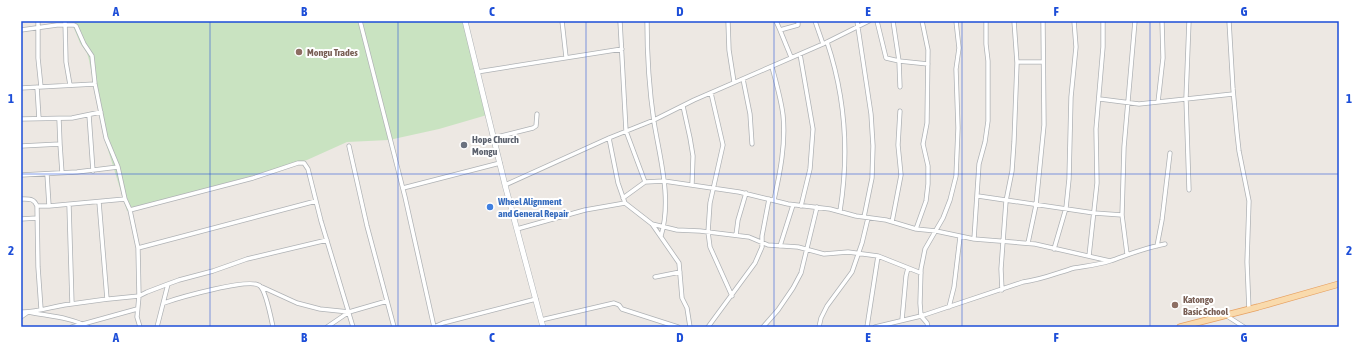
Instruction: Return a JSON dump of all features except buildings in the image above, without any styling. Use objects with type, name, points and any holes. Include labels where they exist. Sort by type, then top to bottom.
[{"type":"main road","points":[[464,21],[505,185],[543,327]]},
{"type":"main road","points":[[1180,327],[1227,316],[1339,284]]},
{"type":"street","points":[[38,21],[39,119]]},
{"type":"street","points":[[360,21],[403,188],[434,327],[443,323],[536,299]]},
{"type":"street","points":[[562,21],[566,58]]},
{"type":"street","points":[[620,21],[626,131],[645,182]]},
{"type":"street","points":[[647,21],[647,62],[666,204],[664,227],[661,236]]},
{"type":"street","points":[[728,21],[729,50],[734,82]]},
{"type":"street","points":[[776,21],[791,58]]},
{"type":"street","points":[[780,30],[798,25],[798,21]]},
{"type":"street","points":[[815,21],[836,72],[842,102],[845,164],[844,186],[840,212]]},
{"type":"street","points":[[819,327],[821,318],[827,306],[852,272],[858,254],[866,217],[872,178],[873,146],[871,114],[857,21]]},
{"type":"street","points":[[505,185],[609,138],[654,120],[734,82],[772,67],[869,21]]},
{"type":"street","points":[[877,21],[886,58],[928,64]]},
{"type":"street","points":[[893,21],[899,61],[900,87]]},
{"type":"street","points":[[916,230],[927,194],[928,166],[923,144],[927,123],[928,64],[927,45],[922,21]]},
{"type":"street","points":[[927,325],[921,316],[919,298],[925,249],[944,218],[956,176],[958,128],[956,69],[959,48],[956,21]]},
{"type":"street","points":[[974,239],[979,164],[985,142],[988,122],[988,61],[986,21]]},
{"type":"street","points":[[1002,290],[1001,269],[1006,201],[1012,171],[1017,62],[1014,21]]},
{"type":"street","points":[[1028,243],[1036,205],[1044,125],[1043,21]]},
{"type":"street","points":[[1054,249],[1066,208],[1070,164],[1071,97],[1076,47],[1074,21]]},
{"type":"street","points":[[1090,256],[1097,160],[1096,129],[1104,47],[1103,21]]},
{"type":"street","points":[[1127,254],[1122,215],[1124,147],[1134,21]]},
{"type":"street","points":[[1158,102],[1163,58],[1162,21]]},
{"type":"street","points":[[1189,21],[1186,98],[1189,190]]},
{"type":"street","points":[[1230,21],[1239,151],[1249,201],[1247,262],[1249,310]]},
{"type":"street","points":[[65,23],[66,62],[70,85]]},
{"type":"street","points":[[21,30],[65,23],[76,26],[84,44],[92,56],[94,84],[106,138],[118,167],[125,199],[130,210],[138,248],[139,296],[137,309],[140,327]]},
{"type":"street","points":[[477,72],[622,49]]},
{"type":"street","points":[[800,54],[813,129],[810,168],[801,206]]},
{"type":"street","points":[[1017,62],[1043,62]]},
{"type":"street","points":[[772,67],[783,115],[784,135],[774,200]]},
{"type":"street","points":[[743,79],[748,102],[752,144]]},
{"type":"street","points":[[21,88],[94,84]]},
{"type":"street","points":[[711,93],[723,145],[713,188],[708,232],[710,247],[732,296]]},
{"type":"street","points":[[1100,99],[1139,104],[1234,94]]},
{"type":"street","points":[[683,106],[693,156],[692,185]]},
{"type":"street","points":[[892,222],[901,175],[898,145],[900,111]]},
{"type":"street","points":[[21,119],[59,119],[101,112]]},
{"type":"street","points":[[493,138],[533,128],[536,126],[537,114]]},
{"type":"street","points":[[89,115],[93,171]]},
{"type":"street","points":[[59,119],[62,173]]},
{"type":"street","points":[[609,138],[624,203],[652,224],[679,263],[682,298],[687,308],[690,327]]},
{"type":"street","points":[[21,146],[60,144]]},
{"type":"street","points":[[349,146],[367,226],[394,327]]},
{"type":"street","points":[[1158,246],[1170,153]]},
{"type":"street","points":[[130,210],[253,178],[302,163],[305,164],[308,169],[353,327]]},
{"type":"street","points":[[403,188],[500,163]]},
{"type":"street","points":[[21,175],[93,171],[118,167]]},
{"type":"street","points":[[47,174],[49,206]]},
{"type":"street","points":[[622,198],[645,182],[664,181],[746,194],[793,205],[818,207],[892,222],[916,230],[936,231],[974,239],[1028,243],[1110,261]]},
{"type":"street","points":[[736,235],[738,220],[746,194]]},
{"type":"street","points":[[978,196],[1094,213],[1122,215]]},
{"type":"street","points":[[21,199],[36,201],[37,206],[41,309]]},
{"type":"street","points":[[37,206],[69,205],[125,199]]},
{"type":"street","points":[[708,327],[755,263],[762,247],[762,236],[769,199]]},
{"type":"street","points":[[138,248],[316,201]]},
{"type":"street","points":[[99,202],[107,299]]},
{"type":"street","points":[[518,229],[585,210],[624,203]]},
{"type":"street","points":[[69,205],[72,304]]},
{"type":"street","points":[[780,246],[793,205]]},
{"type":"street","points":[[763,327],[778,310],[801,273],[818,207]]},
{"type":"street","points":[[21,219],[37,218]]},
{"type":"street","points":[[652,224],[677,230],[749,237],[768,245],[798,247],[824,254],[848,252],[878,256],[921,273]]},
{"type":"street","points":[[948,307],[954,287],[960,237]]},
{"type":"street","points":[[21,317],[28,312],[41,309],[107,299],[139,296],[179,280],[213,271],[248,258],[327,240]]},
{"type":"street","points":[[875,327],[921,316],[1074,268],[1110,261],[1127,254],[1165,244]]},
{"type":"street","points":[[867,327],[878,256]]},
{"type":"street","points":[[902,320],[908,268]]},
{"type":"street","points":[[655,277],[680,272]]},
{"type":"street","points":[[158,327],[168,284]]},
{"type":"street","points":[[164,302],[189,295],[247,284],[257,284],[296,303],[320,309],[349,312]]},
{"type":"street","points":[[262,287],[273,327]]},
{"type":"street","points":[[327,327],[349,312],[386,301]]},
{"type":"street","points":[[542,320],[614,303],[618,304],[622,309],[678,327]]},
{"type":"street","points":[[72,327],[137,309]]},
{"type":"street","points":[[21,312],[28,312],[82,323],[88,327]]},
{"type":"street","points":[[927,325],[930,313]]},
{"type":"street","points":[[1227,316],[1244,327]]},
{"type":"green space","points":[[71,21],[464,21],[487,115],[439,129],[389,140],[347,142],[307,160],[127,211],[104,137],[87,53],[80,43]]},
{"type":"place","name":"Mongu Trades","points":[[299,52]]},
{"type":"place","name":"Hope Church Mongu","points":[[464,145]]},
{"type":"place","name":"Wheel Alignment and General Repair","points":[[490,207]]},
{"type":"place","name":"Katongo Basic School","points":[[1175,305]]}]
